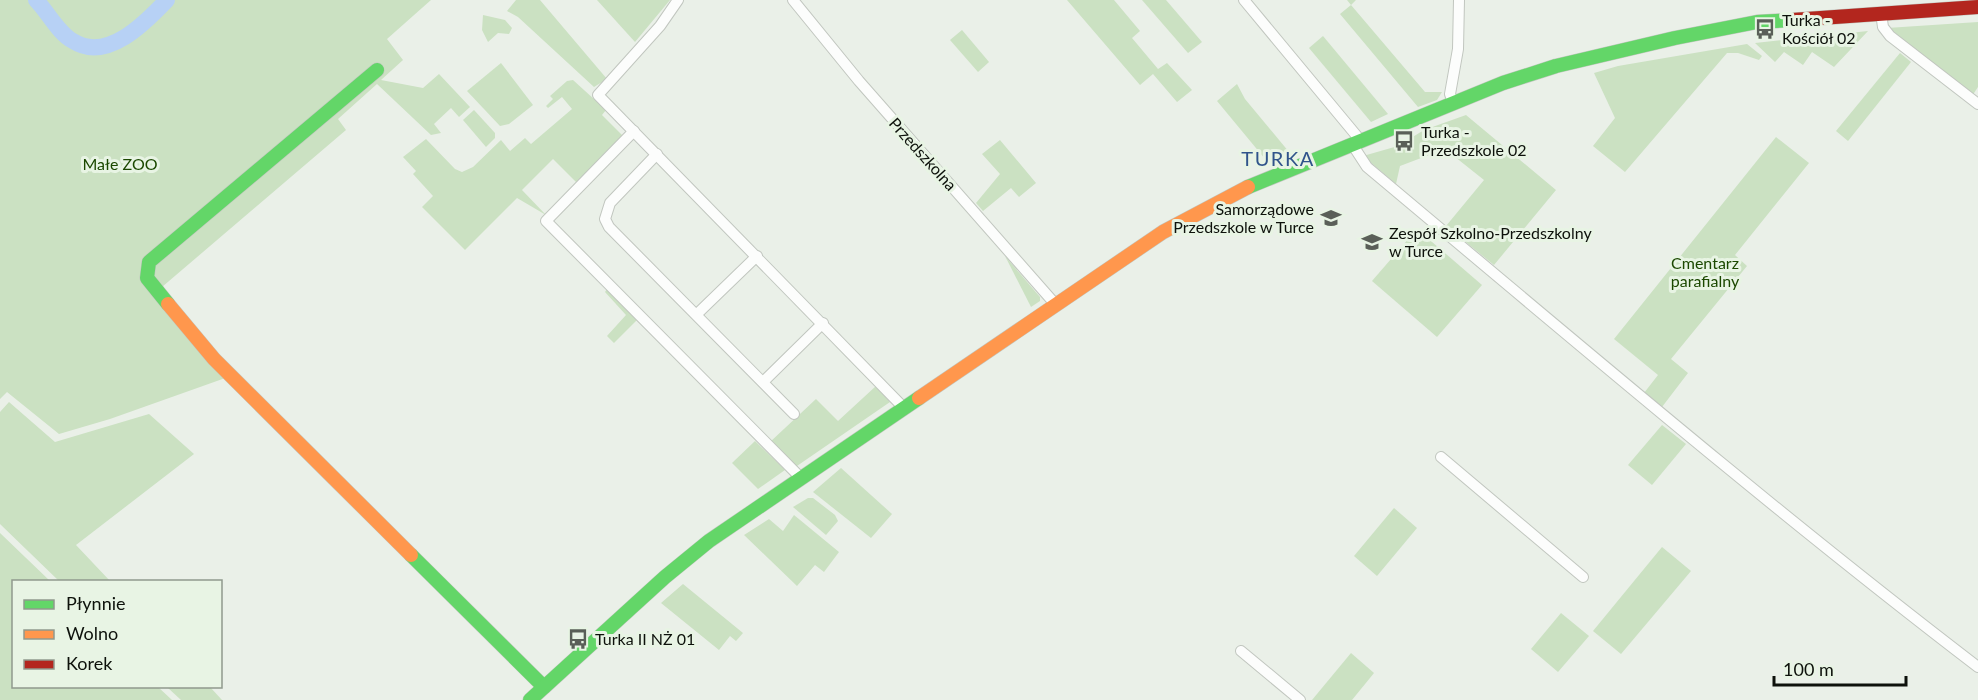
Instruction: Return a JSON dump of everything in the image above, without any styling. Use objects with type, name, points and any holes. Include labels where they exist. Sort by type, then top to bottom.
[{"type":"main road","points":[[377,70],[149,262],[147,278],[214,359],[539,695],[675,569],[709,542],[1163,232],[1250,186],[1453,103],[1556,66],[1697,33],[1777,20],[1978,7]]},
{"type":"street","points":[[678,0],[660,26],[598,95],[904,408]]},
{"type":"street","name":"Przedszkolna","points":[[793,0],[859,81],[1056,305]]},
{"type":"street","points":[[1244,0],[1357,142],[1367,167],[1535,310],[1978,667]]},
{"type":"street","points":[[1453,103],[1450,94],[1458,49],[1459,0]]},
{"type":"street","points":[[1881,13],[1883,27],[1890,36],[1978,104]]},
{"type":"street","points":[[634,131],[546,221],[801,478]]},
{"type":"street","points":[[657,154],[610,203],[605,219],[609,227],[794,414]]},
{"type":"street","points":[[697,314],[757,256]]},
{"type":"street","points":[[763,382],[823,323]]},
{"type":"street","points":[[1441,457],[1583,577]]},
{"type":"street","points":[[1241,651],[1300,700]]},
{"type":"green space","name":"Małe ZOO","points":[[0,0],[431,0],[387,39],[403,60],[381,80],[423,88],[439,74],[470,107],[459,117],[451,108],[434,124],[441,133],[431,135],[377,84],[338,119],[346,130],[162,287],[231,376],[110,419],[59,434],[7,392],[0,399]]},
{"type":"green space","points":[[516,0],[540,0],[607,79],[594,87],[518,17],[507,11]]},
{"type":"green space","points":[[597,0],[670,0],[635,42]]},
{"type":"green space","points":[[1067,0],[1114,0],[1140,31],[1132,38],[1158,69],[1167,63],[1192,90],[1177,102],[1153,74],[1140,85]]},
{"type":"green space","points":[[1142,0],[1166,0],[1202,42],[1188,53]]},
{"type":"green space","points":[[1351,5],[1425,92],[1442,92],[1437,100],[1418,107],[1340,14]]},
{"type":"green space","points":[[483,15],[505,20],[512,28],[509,34],[498,33],[488,42],[482,30]]},
{"type":"green space","points":[[1978,22],[1978,87],[1972,96],[1887,28]]},
{"type":"green space","points":[[962,30],[989,62],[978,72],[950,40]]},
{"type":"green space","points":[[1868,31],[1834,67],[1812,52],[1803,65],[1784,52],[1775,62],[1755,43]]},
{"type":"green space","points":[[1323,36],[1388,114],[1371,122],[1309,48]]},
{"type":"green space","points":[[1747,44],[1762,56],[1759,60],[1738,53],[1727,53],[1625,172],[1593,146],[1615,118],[1594,73],[1618,66]]},
{"type":"green space","points":[[1900,53],[1911,62],[1848,141],[1836,131]]},
{"type":"green space","points":[[501,63],[533,105],[509,124],[500,126],[467,91]]},
{"type":"green space","points":[[573,80],[606,110],[602,115],[623,136],[578,184],[553,159],[522,190],[546,215],[517,198],[465,250],[422,207],[433,196],[413,174],[416,171],[403,157],[426,139],[455,169],[462,172],[473,167],[501,140],[510,151],[525,138],[531,144],[572,109],[562,97],[548,108],[546,106],[553,99],[550,96],[567,81]]},
{"type":"green space","points":[[1237,84],[1245,99],[1294,158],[1270,165],[1217,101]]},
{"type":"green space","points":[[474,110],[495,133],[495,138],[486,147],[463,120]]},
{"type":"green space","points":[[1466,115],[1556,190],[1494,265],[1446,226],[1484,180],[1445,149],[1400,166],[1396,184],[1363,156],[1398,146],[1424,130]]},
{"type":"green space","name":"Cmentarz parafialny","points":[[1776,137],[1809,163],[1735,255],[1747,266],[1671,359],[1688,373],[1662,407],[1644,393],[1658,375],[1614,339]]},
{"type":"green space","points":[[1000,140],[1036,183],[1019,197],[1011,188],[983,211],[976,203],[1000,174],[982,154]]},
{"type":"green space","points":[[1417,229],[1482,285],[1437,337],[1372,281]]},
{"type":"green space","points":[[1005,256],[1040,297],[1040,301],[1031,307]]},
{"type":"green space","points":[[607,289],[637,320],[614,343],[607,336],[626,315],[605,292]]},
{"type":"green space","points":[[876,386],[890,402],[794,468],[769,443],[816,399],[838,421]]},
{"type":"green space","points":[[9,402],[55,442],[149,414],[194,454],[76,545],[109,580],[58,580],[0,524],[0,412]]},
{"type":"green space","points":[[1662,425],[1686,444],[1652,485],[1628,465]]},
{"type":"green space","points":[[755,441],[785,470],[758,489],[732,463]]},
{"type":"green space","points":[[841,468],[892,514],[871,538],[813,492]]},
{"type":"green space","points":[[808,498],[813,498],[835,515],[838,521],[826,535],[793,507]]},
{"type":"green space","points":[[1394,508],[1417,528],[1377,576],[1354,556]]},
{"type":"green space","points":[[794,515],[839,552],[824,572],[815,565],[797,586],[744,535],[769,519],[783,531]]},
{"type":"green space","points":[[0,533],[49,580],[12,580],[12,688],[159,688],[172,700],[0,700]]},
{"type":"green space","points":[[1662,547],[1691,571],[1621,654],[1593,631]]},
{"type":"green space","points":[[683,584],[743,633],[736,641],[730,636],[719,650],[661,603]]},
{"type":"green space","points":[[1561,613],[1589,636],[1558,672],[1531,649]]},
{"type":"green space","points":[[1351,653],[1374,673],[1352,700],[1312,700]]},
{"type":"green space","points":[[168,688],[211,688],[222,700],[181,700]]},
{"type":"waterway","points":[[36,0],[58,28],[73,41],[86,46],[99,47],[125,37],[167,0]]},
{"type":"traffic: fast","points":[[1248,187],[1503,83],[1556,66],[1675,38],[1757,22],[1792,20]]},
{"type":"traffic: fast","points":[[168,304],[147,278],[149,262],[377,70]]},
{"type":"traffic: fast","points":[[530,700],[665,577],[709,541],[919,398]]},
{"type":"traffic: fast","points":[[411,555],[544,687]]},
{"type":"traffic: slow","points":[[919,398],[1163,232],[1248,187]]},
{"type":"traffic: slow","points":[[168,304],[214,359],[411,555]]},
{"type":"traffic: jam","points":[[1792,20],[1978,7]]},
{"type":"place","name":"Turka - Kościół 02","points":[[1765,29]]},
{"type":"place","name":"Turka - Przedszkole 02","points":[[1404,141]]},
{"type":"place","name":"Samorządowe Przedszkole w Turce","points":[[1331,218]]},
{"type":"place","name":"Zespół Szkolno-Przedszkolny w Turce","points":[[1372,242]]},
{"type":"place","name":"Turka II NŻ 01","points":[[578,639]]},
{"type":"district","name":"TURKA","points":[[1278,159]]}]
